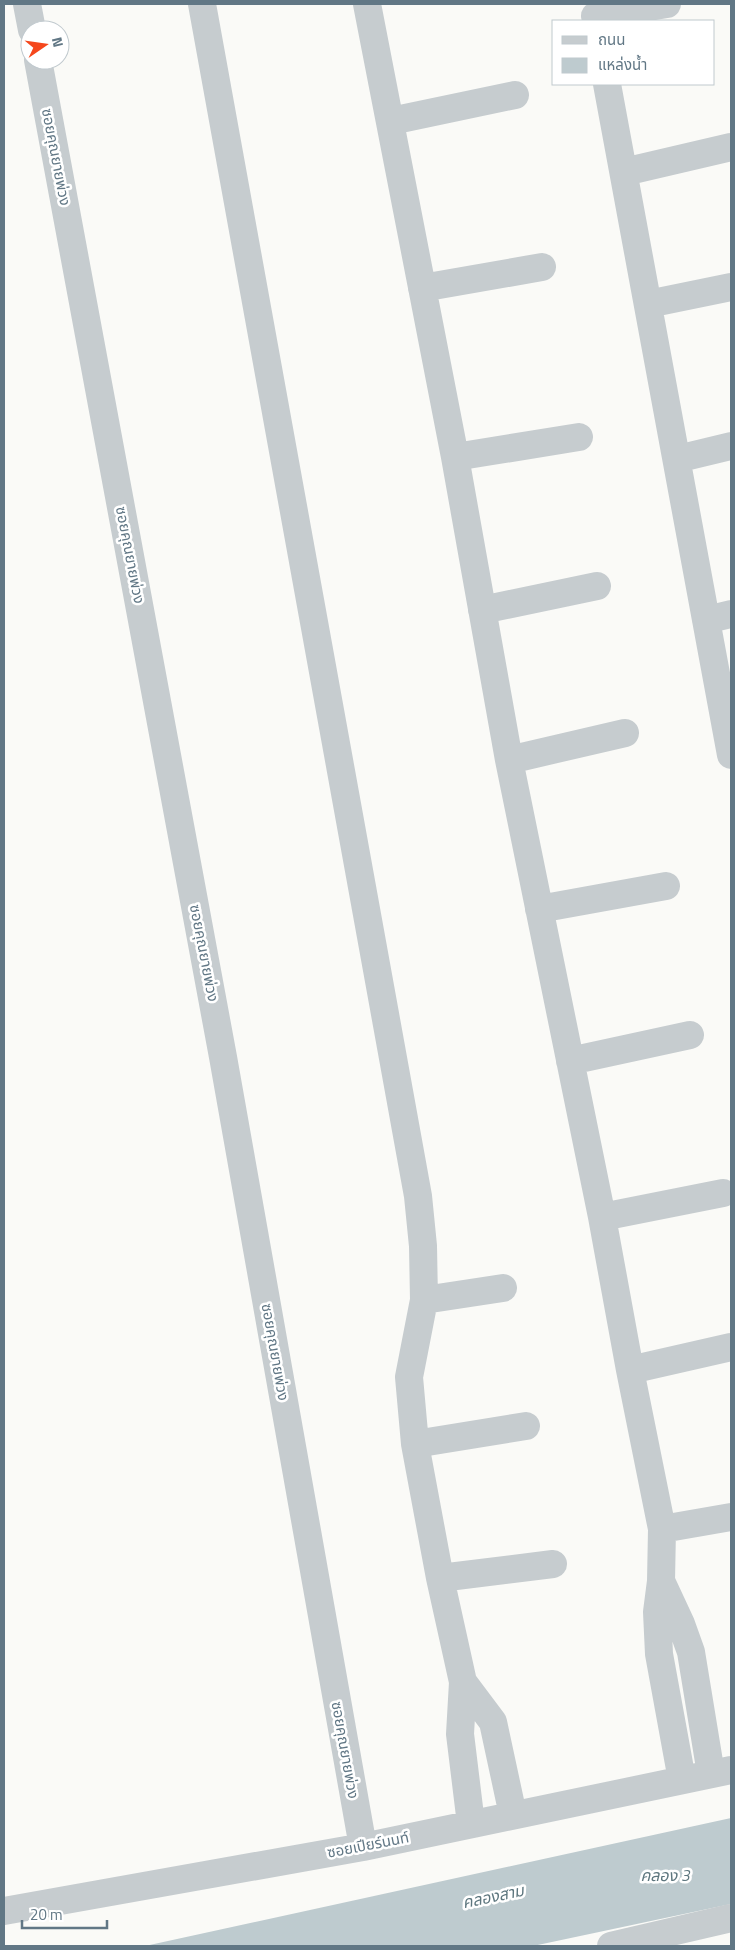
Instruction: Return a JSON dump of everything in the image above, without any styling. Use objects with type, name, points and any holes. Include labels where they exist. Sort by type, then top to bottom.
[{"type":"street","points":[[27,4],[30,20]]},
{"type":"street","points":[[202,4],[418,1196],[423,1246],[424,1300],[410,1377],[415,1444],[440,1578],[463,1682],[460,1734],[471,1824]]},
{"type":"street","points":[[367,4],[456,457],[509,760],[602,1216],[630,1370],[662,1528],[661,1581],[657,1612],[659,1654],[682,1780]]},
{"type":"street","points":[[594,13],[667,4]]},
{"type":"street","name":"ซอยคุณยายพ่วง","points":[[40,70],[221,1048],[362,1847]]},
{"type":"street","points":[[607,85],[677,459],[719,617],[731,755]]},
{"type":"street","points":[[391,121],[515,95]]},
{"type":"street","points":[[624,172],[731,147]]},
{"type":"street","points":[[422,288],[542,267]]},
{"type":"street","points":[[648,304],[731,287]]},
{"type":"street","points":[[456,457],[579,437]]},
{"type":"street","points":[[677,459],[731,446]]},
{"type":"street","points":[[482,610],[597,586]]},
{"type":"street","points":[[509,760],[625,733]]},
{"type":"street","points":[[539,910],[666,886]]},
{"type":"street","points":[[570,1061],[690,1035]]},
{"type":"street","points":[[602,1216],[723,1193]]},
{"type":"street","points":[[424,1300],[503,1288]]},
{"type":"street","points":[[630,1370],[731,1347]]},
{"type":"street","points":[[415,1444],[526,1426]]},
{"type":"street","points":[[662,1528],[731,1518]]},
{"type":"street","points":[[440,1578],[553,1564]]},
{"type":"street","points":[[661,1581],[682,1624],[691,1652],[721,1772]]},
{"type":"street","points":[[463,1682],[493,1722],[513,1815]]},
{"type":"street","name":"ซอยเปียร์นนท์","points":[[4,1911],[362,1847],[721,1772]]},
{"type":"street","points":[[611,1946],[666,1940],[731,1918]]},
{"type":"water","name":"คลอง 3","points":[[731,1818],[731,1904],[533,1946],[145,1946]]},
{"type":"water label","name":"คลองสาม","points":[[493,1896]]}]
